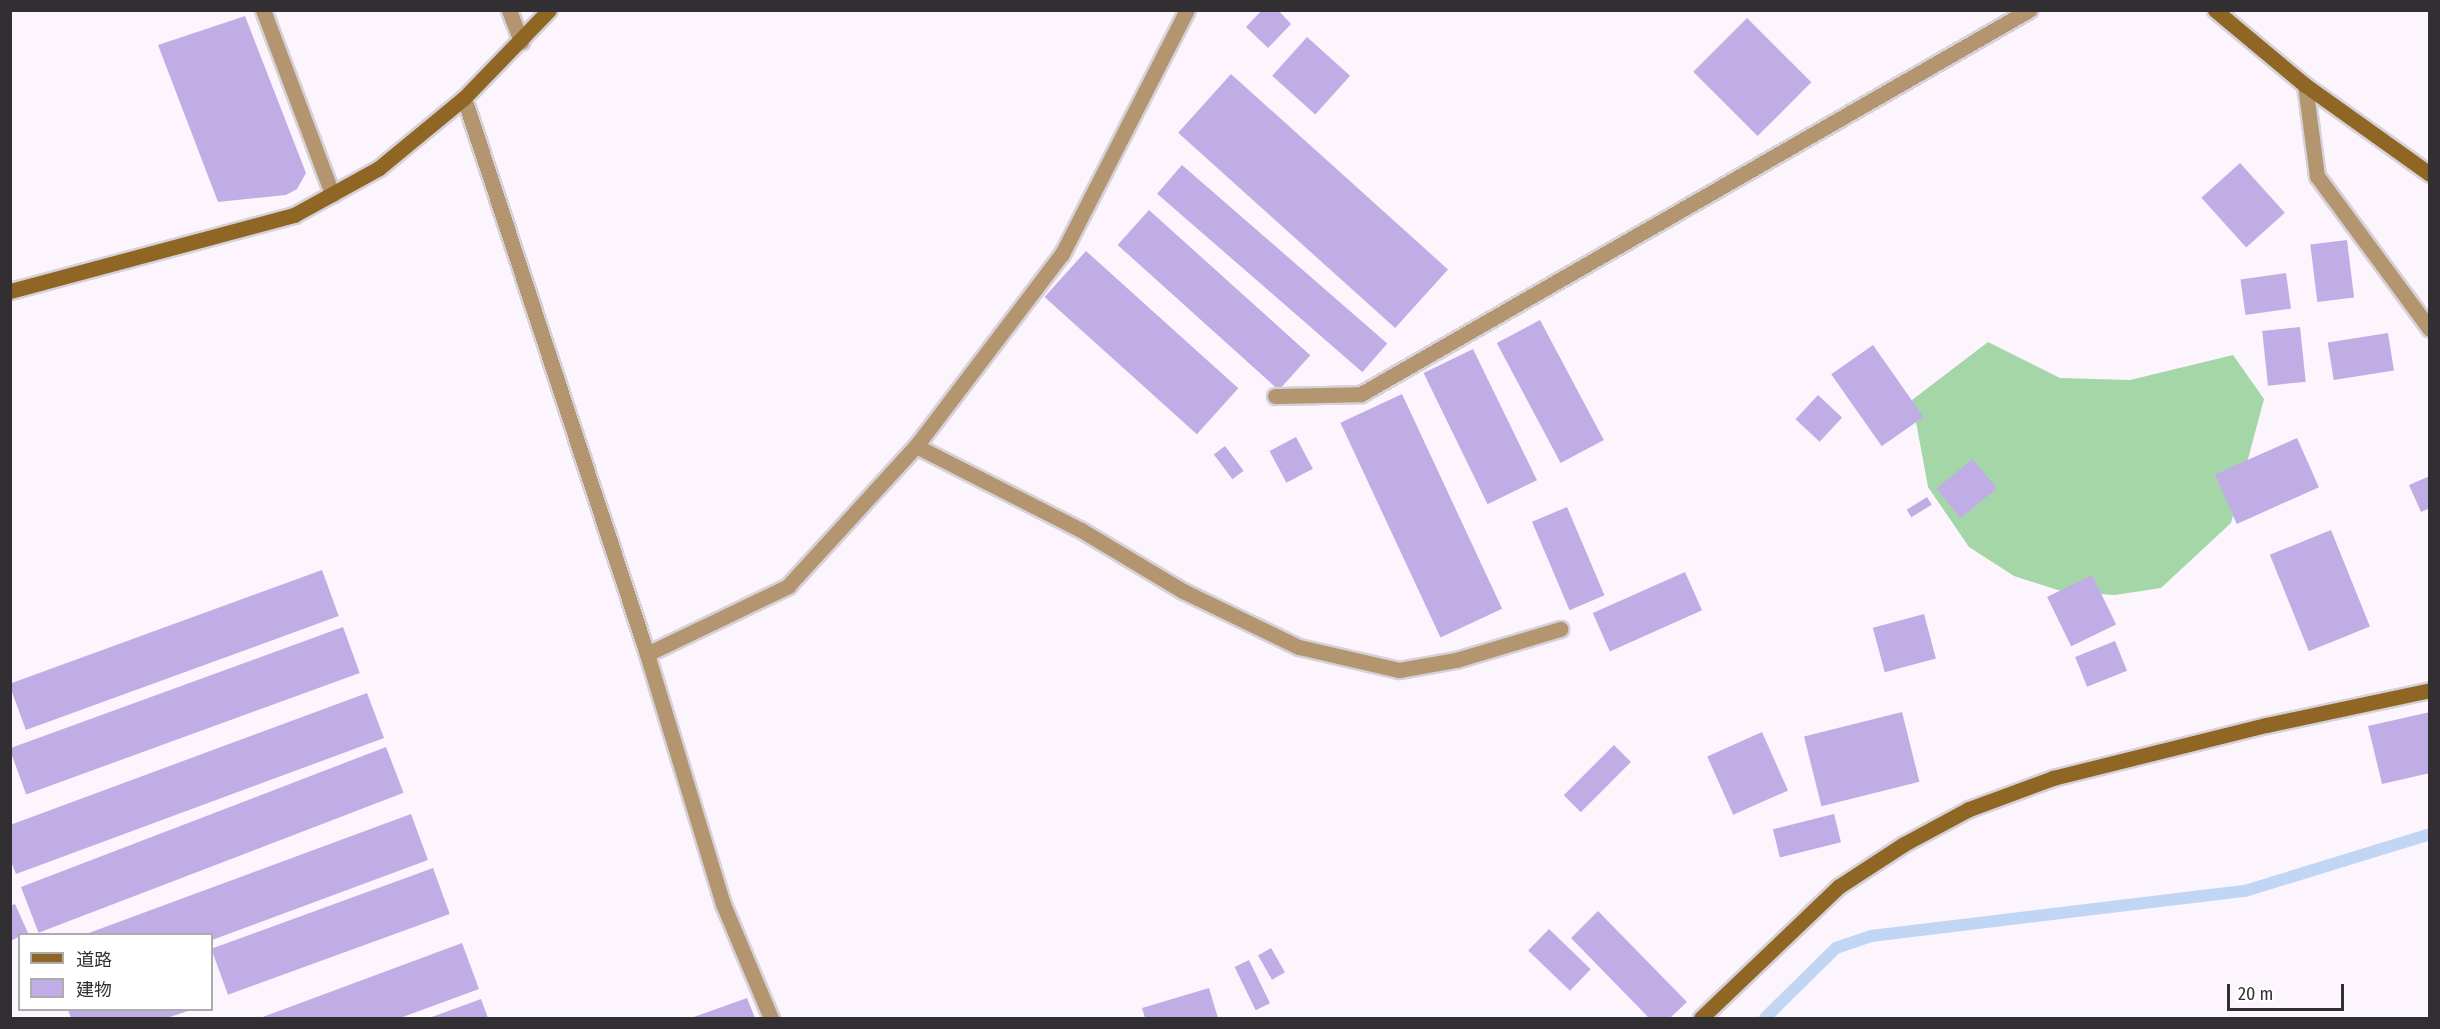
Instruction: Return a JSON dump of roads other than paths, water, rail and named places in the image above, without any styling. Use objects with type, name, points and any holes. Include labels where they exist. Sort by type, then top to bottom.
[{"type":"street","points":[[263,10],[332,194]]},
{"type":"street","points":[[509,10],[521,42]]},
{"type":"street","points":[[10,291],[294,215],[379,168],[464,98],[521,42],[549,10]]},
{"type":"street","points":[[647,654],[788,586],[916,446],[1062,254],[1186,10]]},
{"type":"street","points":[[1275,396],[1361,394],[2029,10]]},
{"type":"street","points":[[2215,10],[2305,85],[2430,174]]},
{"type":"street","points":[[2305,85],[2317,176],[2430,329]]},
{"type":"street","points":[[464,98],[647,654],[723,904],[771,1018]]},
{"type":"street","points":[[916,446],[1081,530],[1183,591],[1299,647],[1399,670],[1456,660],[1560,629]]},
{"type":"street","points":[[1701,1018],[1838,887],[1904,844],[1969,809],[2053,778],[2266,725],[2430,690]]},
{"type":"waterway","points":[[1765,1018],[1836,948],[1871,936],[2245,891],[2430,834]]}]
